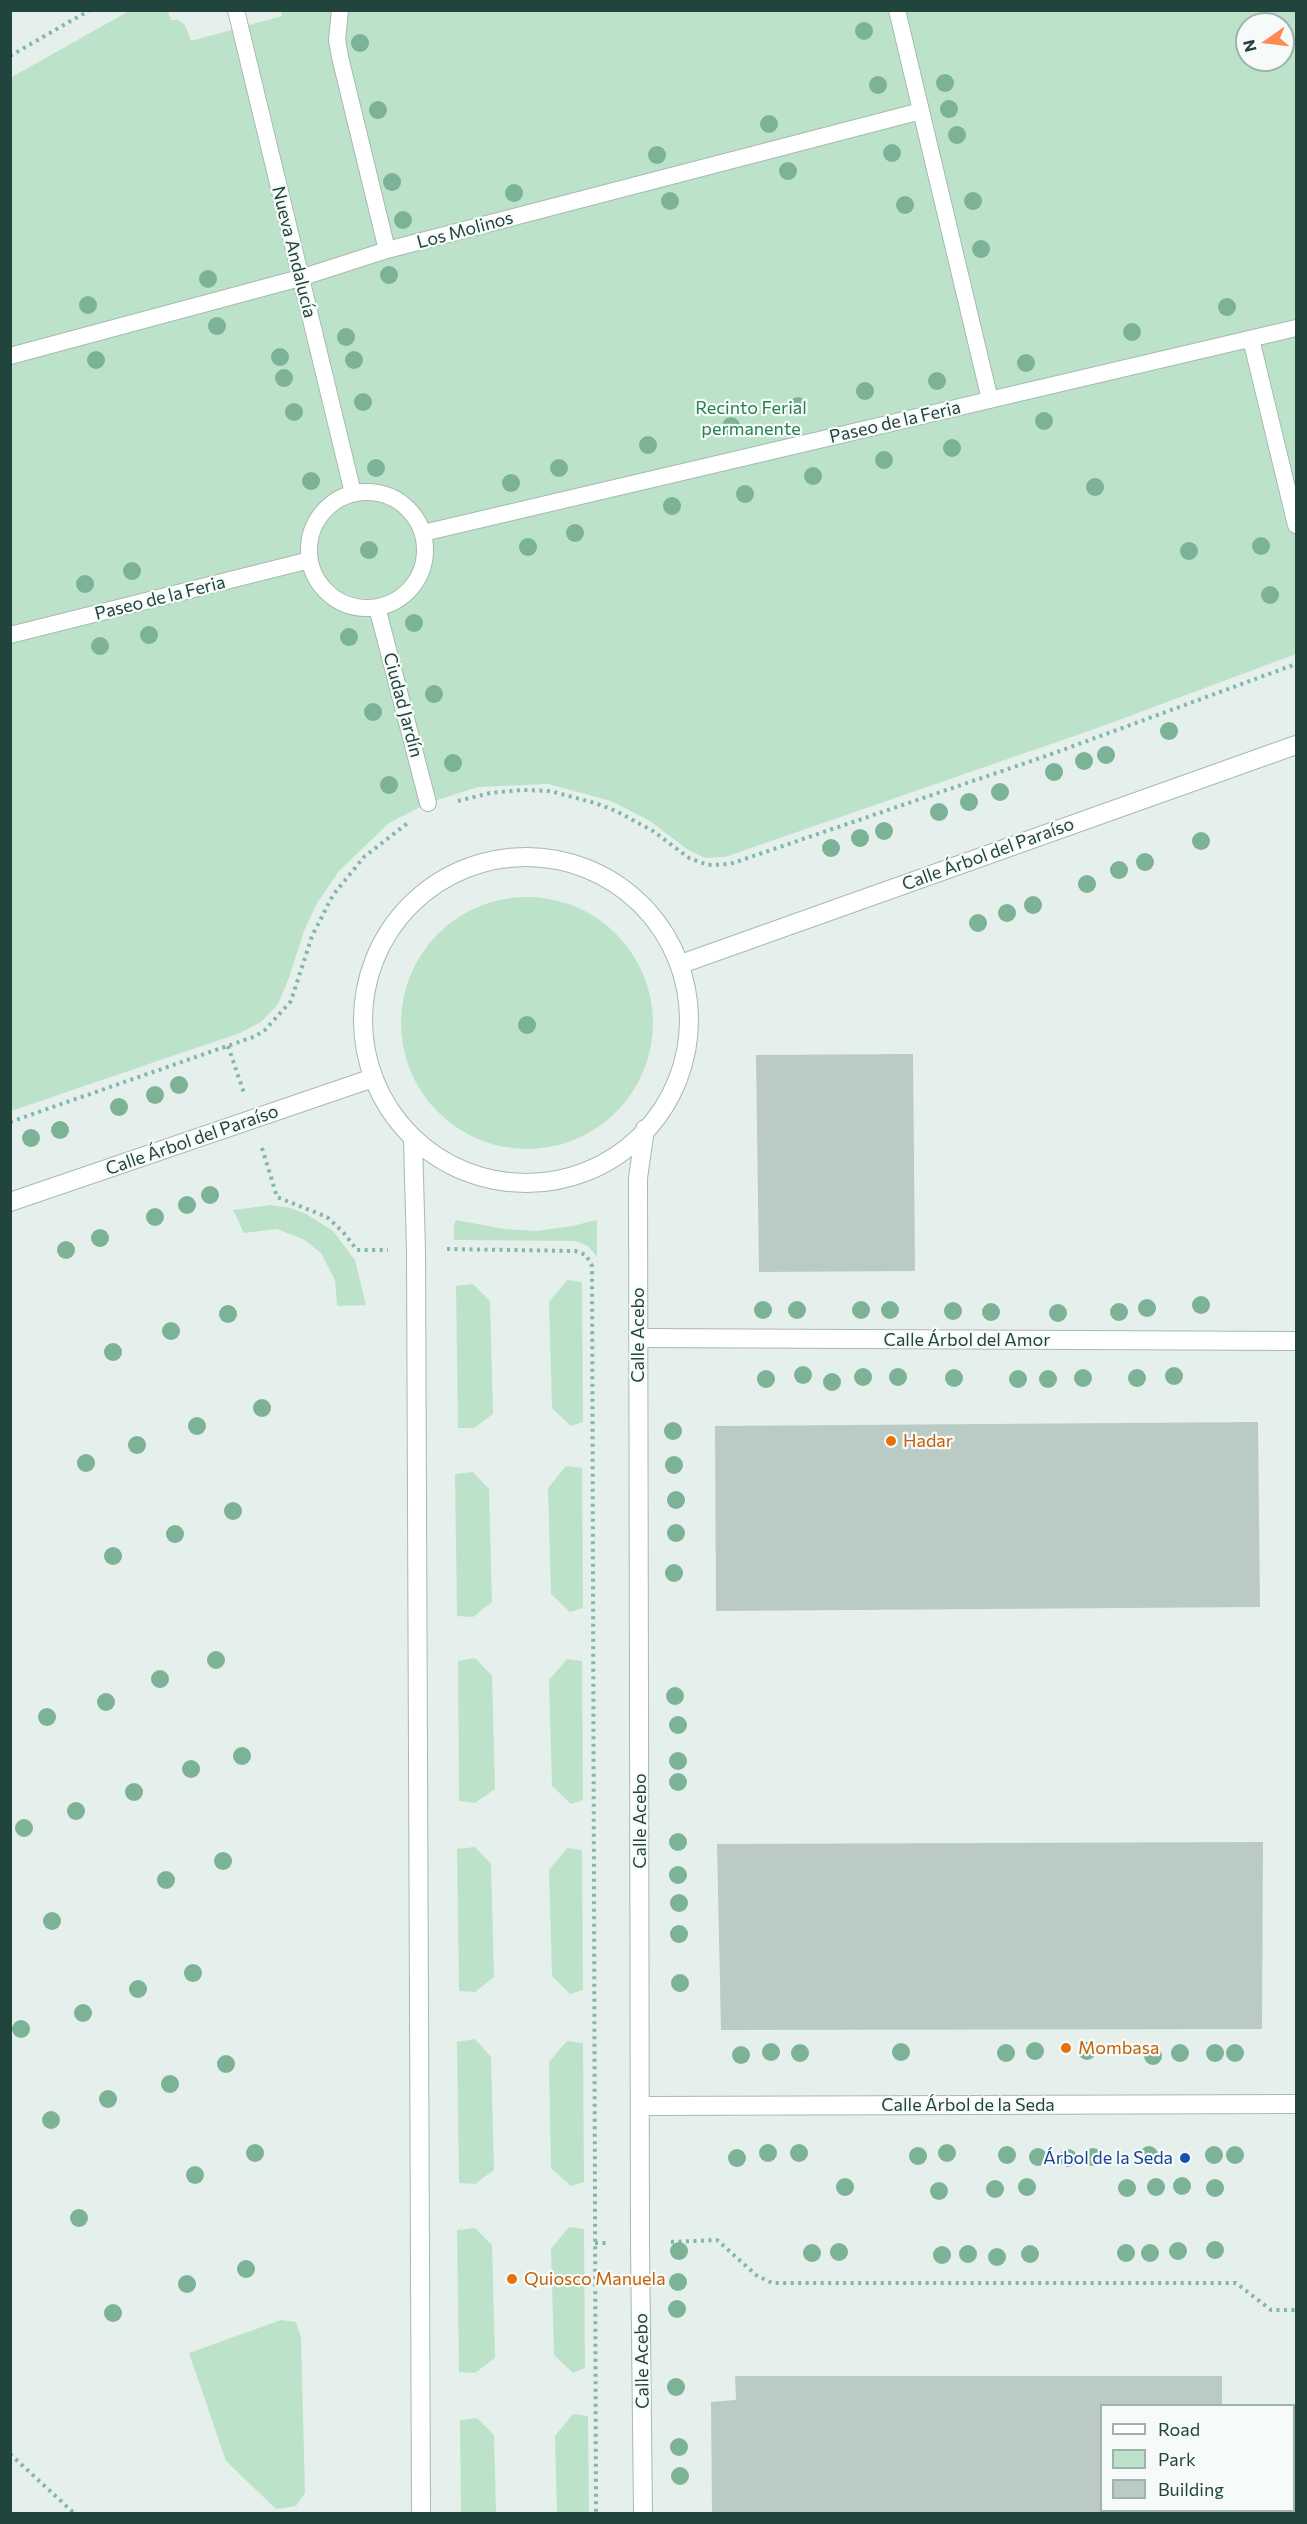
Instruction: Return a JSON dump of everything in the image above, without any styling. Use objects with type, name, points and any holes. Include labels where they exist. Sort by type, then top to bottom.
[{"type":"street","name":"Calle Árbol del Paraíso","points":[[681,964],[1296,745]]},
{"type":"street","points":[[525,854],[574,861],[619,884],[656,918],[681,964],[689,1009],[689,1029],[682,1065],[667,1099],[645,1129],[619,1155],[569,1180],[531,1184],[479,1178],[455,1168],[413,1141],[394,1119],[373,1078],[364,1041],[363,1014],[373,966],[396,921],[431,886],[476,863],[525,854]]},
{"type":"street","name":"Calle Árbol del Paraíso","points":[[10,1202],[373,1078]]},
{"type":"street","name":"Calle Acebo","points":[[643,2514],[638,1178],[645,1129]]},
{"type":"street","points":[[413,1141],[416,1250],[421,2514]]},
{"type":"street","name":"Calle Árbol del Amor","points":[[638,1338],[1296,1341]]},
{"type":"street","name":"Calle Árbol de la Seda","points":[[640,2106],[1296,2104]]},
{"type":"lane","name":"Nueva Andalucía","points":[[236,10],[353,493]]},
{"type":"lane","points":[[340,10],[337,40],[340,57],[387,250]]},
{"type":"lane","points":[[897,10],[990,400]]},
{"type":"lane","name":"Los Molinos","points":[[10,356],[300,278],[387,250],[921,111]]},
{"type":"lane","name":"Paseo de la Feria","points":[[423,533],[1296,328]]},
{"type":"lane","points":[[1251,339],[1296,525]]},
{"type":"lane","points":[[373,491],[394,498],[412,513],[423,533],[425,556],[418,579],[403,596],[377,607],[359,608],[328,593],[314,575],[310,560],[309,542],[316,520],[330,504],[353,493],[373,491]]},
{"type":"lane","name":"Paseo de la Feria","points":[[10,635],[310,560]]},
{"type":"lane","name":"Ciudad Jardín","points":[[377,607],[428,803]]},
{"type":"path","points":[[10,56],[90,10]]},
{"type":"path","points":[[453,803],[490,793],[522,790],[550,791],[596,802],[616,811],[653,831],[689,858],[708,865],[730,864],[1049,755],[1296,664]]},
{"type":"path","points":[[10,1122],[256,1036],[273,1023],[291,1001],[312,936],[333,895],[364,857],[388,837],[417,818]]},
{"type":"path","points":[[228,1046],[242,1085]]},
{"type":"path","points":[[266,1163],[277,1197],[327,1217],[357,1250],[396,1250]]},
{"type":"path","points":[[454,1249],[575,1251],[586,1255],[592,1266],[596,2514]]},
{"type":"path","points":[[665,2242],[717,2240],[756,2275],[772,2283],[1236,2283],[1271,2310],[1296,2310]]},
{"type":"path","points":[[10,2454],[75,2514]]},
{"type":"green space","name":"Recinto Ferial permanente","points":[[281,10],[1296,11],[1296,654],[1103,726],[725,857],[705,858],[687,849],[650,821],[611,801],[548,784],[478,787],[428,803],[389,823],[339,871],[317,903],[304,931],[278,1004],[261,1022],[240,1033],[11,1111],[10,78],[129,11],[168,11],[171,20],[178,20],[185,25],[191,41],[282,16]]},
{"type":"green space","points":[[515,897],[539,897],[564,902],[587,912],[607,925],[625,943],[638,963],[648,986],[653,1023],[651,1048],[644,1071],[625,1103],[607,1121],[587,1134],[564,1144],[539,1149],[515,1149],[490,1144],[467,1134],[447,1121],[429,1103],[416,1083],[406,1060],[401,1035],[401,1011],[406,986],[416,963],[429,943],[447,925],[467,912],[490,902]]},
{"type":"green space","points":[[271,1205],[291,1208],[306,1214],[333,1231],[355,1260],[366,1305],[337,1306],[335,1280],[321,1253],[305,1240],[277,1229],[244,1233],[233,1210]]},
{"type":"green space","points":[[456,1220],[504,1229],[536,1231],[597,1220],[597,1257],[588,1246],[575,1241],[454,1240]]},
{"type":"green space","points":[[567,1280],[582,1282],[583,1422],[571,1426],[552,1408],[549,1302]]},
{"type":"green space","points":[[473,1284],[490,1301],[493,1414],[474,1428],[458,1428],[456,1286]]},
{"type":"green space","points":[[566,1466],[582,1468],[583,1608],[570,1612],[551,1594],[548,1488]]},
{"type":"green space","points":[[473,1472],[489,1489],[492,1602],[473,1617],[457,1616],[455,1474]]},
{"type":"green space","points":[[475,1658],[492,1676],[495,1789],[475,1803],[459,1801],[458,1661]]},
{"type":"green space","points":[[567,1659],[582,1661],[583,1800],[571,1804],[552,1786],[549,1680]]},
{"type":"green space","points":[[475,1847],[491,1864],[494,1977],[475,1992],[459,1991],[457,1849]]},
{"type":"green space","points":[[567,1848],[582,1850],[583,1990],[570,1994],[552,1976],[549,1870]]},
{"type":"green space","points":[[475,2039],[491,2057],[494,2170],[475,2184],[459,2183],[457,2042]]},
{"type":"green space","points":[[567,2041],[583,2043],[584,2182],[571,2186],[551,2168],[549,2062]]},
{"type":"green space","points":[[569,2227],[584,2229],[585,2368],[573,2373],[554,2355],[551,2249]]},
{"type":"green space","points":[[475,2228],[492,2245],[495,2358],[475,2373],[459,2372],[457,2230]]},
{"type":"green space","points":[[281,2320],[296,2322],[301,2337],[305,2493],[296,2506],[276,2509],[226,2461],[189,2353]]},
{"type":"green space","points":[[573,2414],[588,2416],[589,2513],[557,2513],[555,2436]]},
{"type":"green space","points":[[477,2418],[494,2435],[496,2513],[461,2513],[460,2420]]},
{"type":"building","points":[[913,1054],[915,1271],[759,1272],[756,1055]]},
{"type":"building","points":[[1258,1422],[1260,1607],[716,1611],[715,1426]]},
{"type":"building","points":[[1263,1842],[1262,2029],[721,2030],[717,1844]]},
{"type":"building","points":[[735,2376],[1222,2376],[1222,2404],[1100,2404],[1100,2512],[1222,2512],[1222,2514],[712,2514],[711,2402],[736,2400]]},
{"type":"place","name":"Hadar","points":[[891,1441]]},
{"type":"place","name":"Mombasa","points":[[1066,2048]]},
{"type":"place","name":"Árbol de la Seda","points":[[1185,2158]]},
{"type":"place","name":"Quiosco Manuela","points":[[512,2279]]}]
